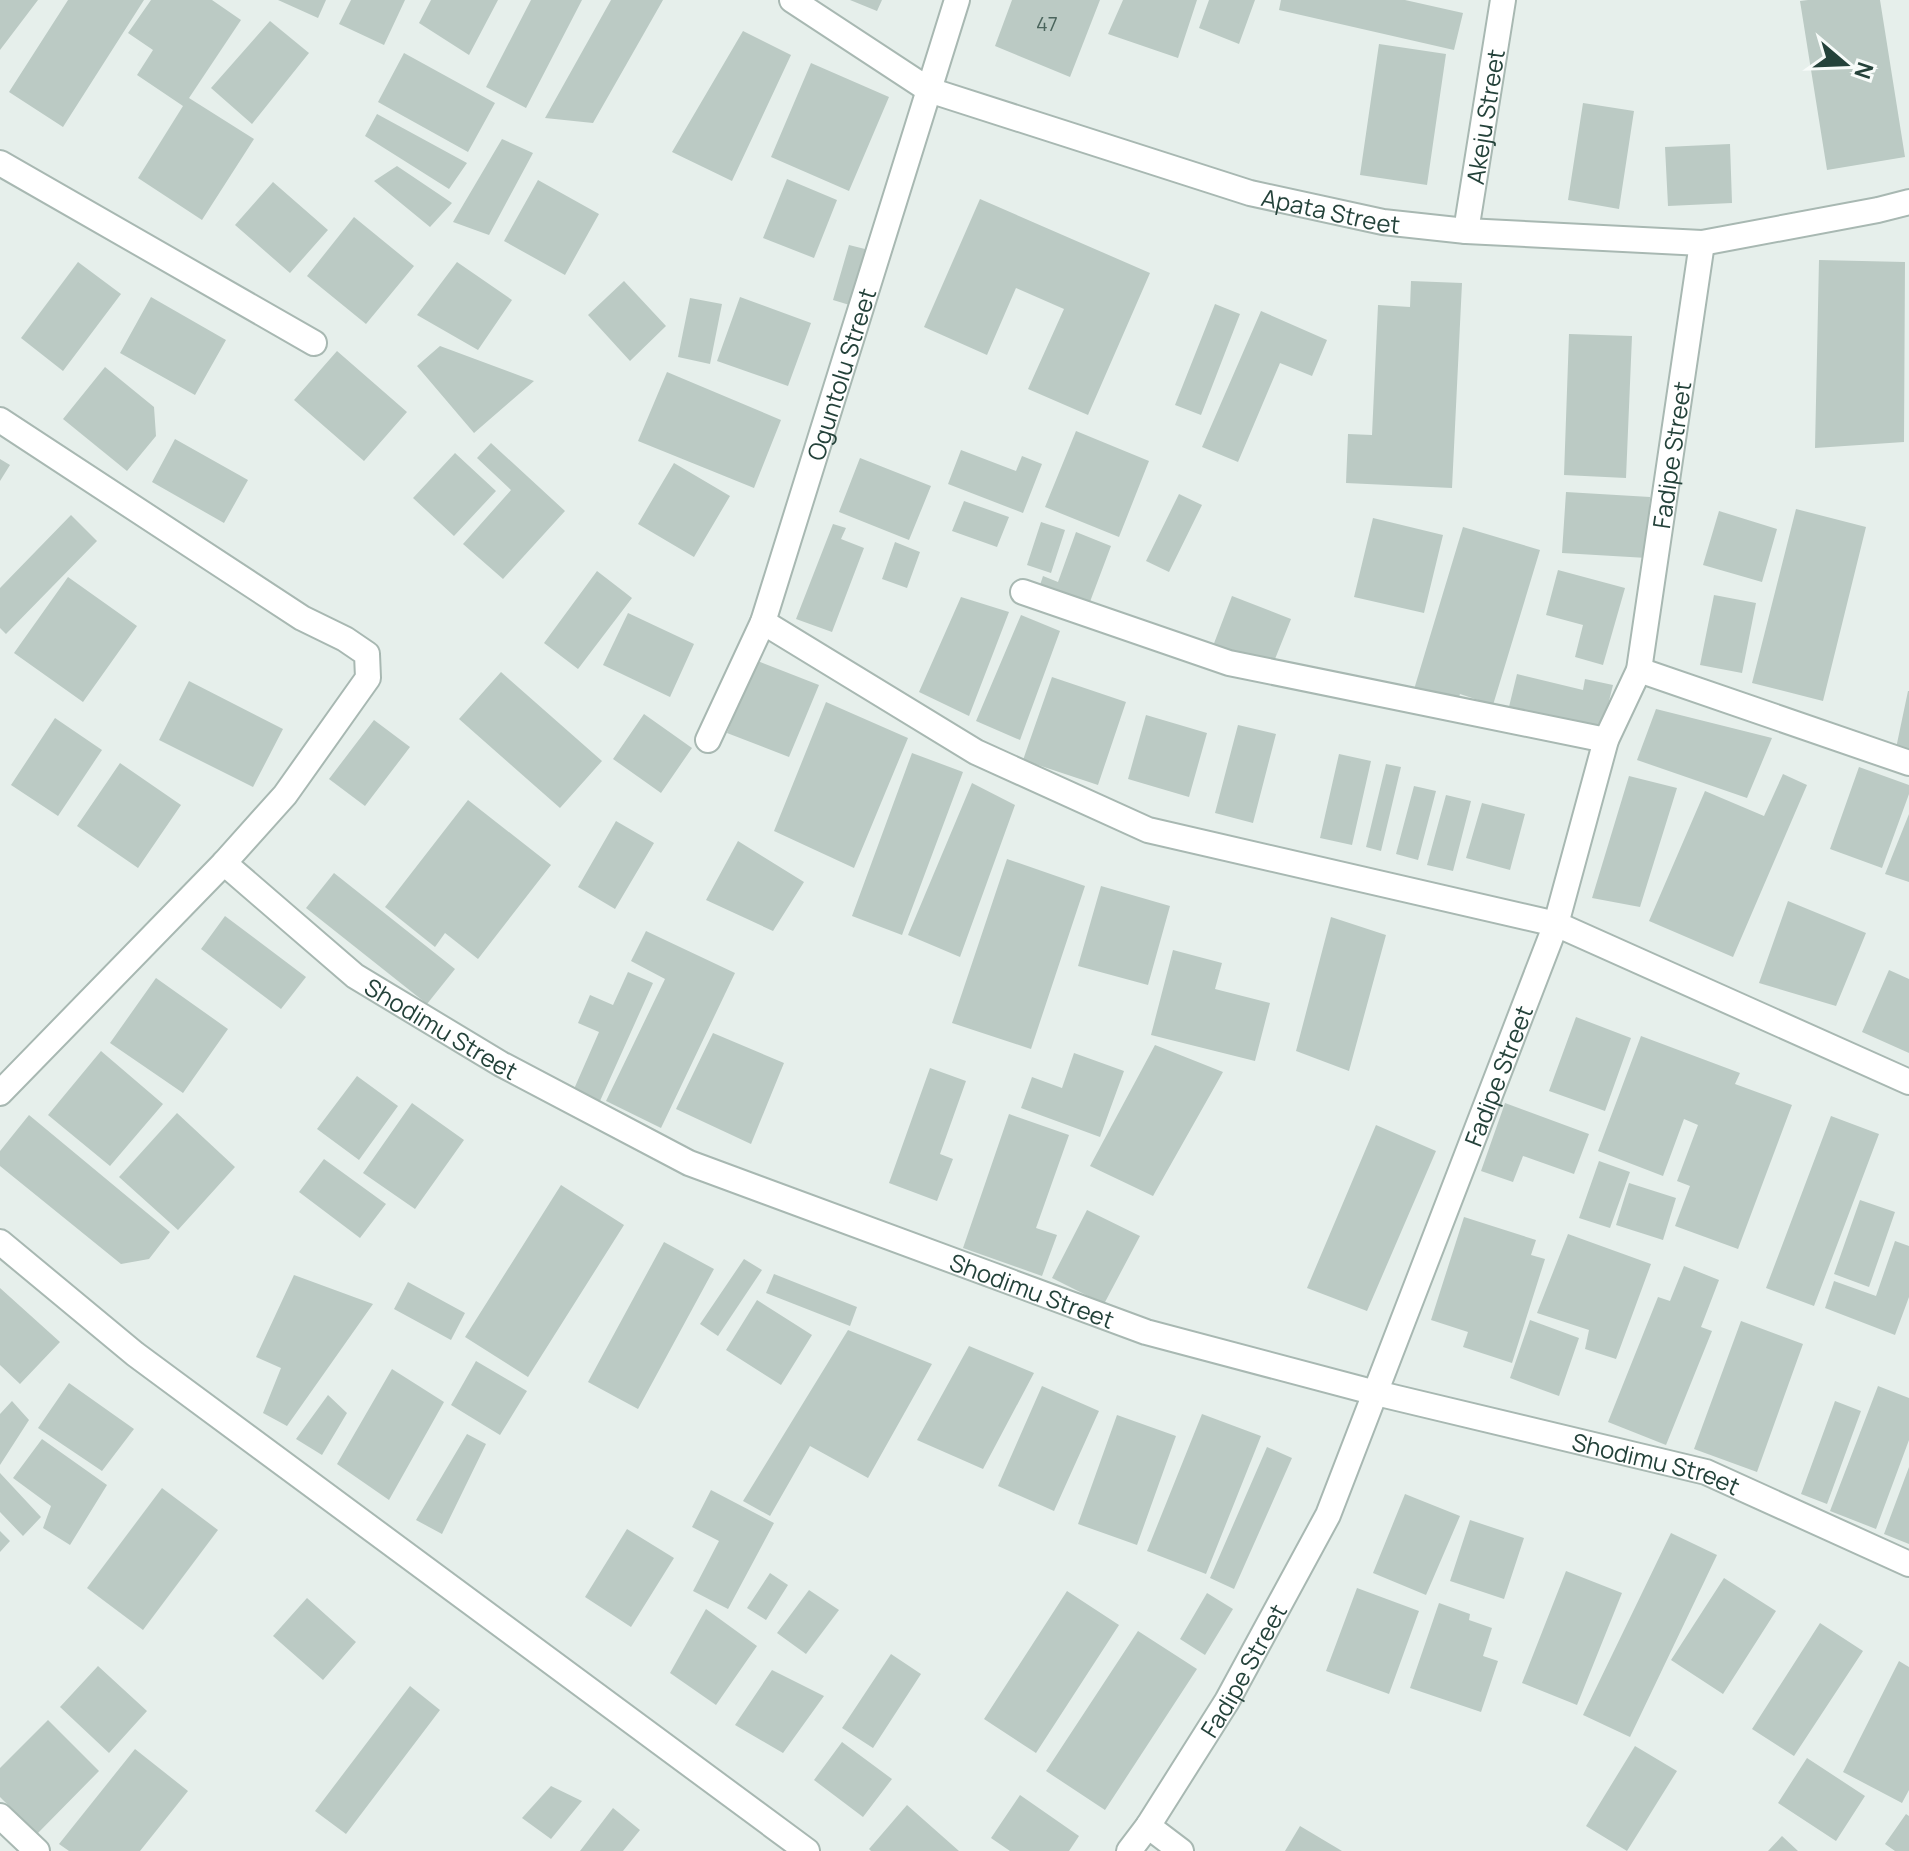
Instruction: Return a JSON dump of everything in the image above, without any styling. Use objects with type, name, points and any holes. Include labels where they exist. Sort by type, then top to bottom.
[{"type":"street","name":"Apata Street","points":[[792,0],[929,90],[1250,193],[1383,222],[1466,231],[1702,243],[1909,202]]},
{"type":"street","name":"Oguntolu Street","points":[[708,740],[763,622],[957,0]]},
{"type":"street","name":"Akeju Street","points":[[1466,231],[1503,0]]},
{"type":"street","points":[[0,163],[314,343]]},
{"type":"street","name":"Fadipe Street","points":[[1129,1851],[1227,1701],[1328,1515],[1556,924],[1606,740],[1639,670],[1702,243]]},
{"type":"street","points":[[0,420],[302,618],[345,639],[367,654],[368,678],[285,795],[224,863],[0,1093]]},
{"type":"street","points":[[1023,592],[1229,663],[1606,740]]},
{"type":"street","points":[[763,622],[976,752],[1148,830],[1556,924],[1909,1082]]},
{"type":"street","points":[[1639,670],[1909,763]]},
{"type":"street","name":"Shodimu Street","points":[[224,863],[355,976],[501,1064],[689,1163],[1146,1332],[1376,1393],[1706,1472],[1909,1564]]},
{"type":"street","points":[[0,1242],[135,1354],[807,1851]]},
{"type":"street","points":[[0,1816],[37,1851]]},
{"type":"street","points":[[1148,1826],[1181,1851]]},
{"type":"building","points":[[0,0],[38,0],[0,50]]},
{"type":"building","points":[[68,0],[144,0],[63,127],[9,92]]},
{"type":"building","points":[[151,0],[212,0],[241,20],[189,98],[254,139],[202,220],[138,178],[183,106],[137,75],[153,50],[128,33]]},
{"type":"building","points":[[278,0],[326,0],[318,18]]},
{"type":"building","points":[[351,0],[405,0],[384,45],[339,24]]},
{"type":"building","points":[[431,0],[498,0],[469,55],[419,23]]},
{"type":"building","points":[[531,0],[582,0],[526,108],[486,87]]},
{"type":"building","points":[[611,0],[663,0],[593,123],[545,118]]},
{"type":"building","points":[[850,0],[882,0],[877,11]]},
{"type":"building","points":[[1012,0],[1100,0],[1070,77],[995,46]]},
{"type":"building","points":[[1123,0],[1197,0],[1178,58],[1108,34]]},
{"type":"building","points":[[1209,0],[1255,0],[1239,44],[1199,28]]},
{"type":"building","points":[[1281,0],[1405,0],[1463,13],[1454,50],[1279,10]]},
{"type":"building","points":[[1880,0],[1905,157],[1827,170],[1800,1]]},
{"type":"building","points":[[270,21],[309,53],[252,124],[211,88]]},
{"type":"building","points":[[743,31],[791,55],[732,181],[672,152]]},
{"type":"building","points":[[1379,44],[1446,54],[1427,185],[1360,175]]},
{"type":"building","points":[[404,53],[495,103],[468,152],[378,102]]},
{"type":"building","points":[[811,63],[889,97],[849,191],[771,157]]},
{"type":"building","points":[[1583,103],[1634,111],[1619,209],[1568,200]]},
{"type":"building","points":[[377,114],[467,163],[449,189],[365,136]]},
{"type":"building","points":[[502,139],[533,153],[489,235],[453,222]]},
{"type":"building","points":[[1730,144],[1732,203],[1668,206],[1665,147]]},
{"type":"building","points":[[397,166],[452,203],[430,227],[374,181]]},
{"type":"building","points":[[787,179],[837,200],[814,258],[763,238]]},
{"type":"building","points":[[538,180],[599,214],[565,275],[504,241]]},
{"type":"building","points":[[273,182],[328,230],[290,273],[235,225]]},
{"type":"building","points":[[980,199],[1150,273],[1088,415],[1028,389],[1064,309],[1016,288],[987,355],[924,327]]},
{"type":"building","points":[[354,217],[414,266],[366,324],[307,276]]},
{"type":"building","points":[[849,245],[869,250],[853,306],[833,300]]},
{"type":"building","points":[[1819,260],[1905,262],[1904,442],[1815,448]]},
{"type":"building","points":[[78,262],[121,294],[63,371],[21,338]]},
{"type":"building","points":[[457,262],[512,300],[478,350],[417,315]]},
{"type":"building","points":[[624,281],[666,326],[630,361],[588,315]]},
{"type":"building","points":[[1411,281],[1462,283],[1452,488],[1346,483],[1348,434],[1372,435],[1378,305],[1410,307]]},
{"type":"building","points":[[151,297],[226,340],[195,395],[120,353]]},
{"type":"building","points":[[740,297],[811,323],[788,386],[717,361]]},
{"type":"building","points":[[690,298],[722,304],[710,364],[678,357]]},
{"type":"building","points":[[1215,304],[1240,314],[1201,415],[1175,405]]},
{"type":"building","points":[[1261,311],[1327,340],[1312,376],[1280,363],[1238,462],[1202,447]]},
{"type":"building","points":[[1569,334],[1632,336],[1626,478],[1564,475]]},
{"type":"building","points":[[440,346],[534,381],[474,433],[417,366]]},
{"type":"building","points":[[337,351],[407,412],[364,461],[294,400]]},
{"type":"building","points":[[105,367],[154,407],[156,436],[127,471],[63,419]]},
{"type":"building","points":[[667,372],[781,420],[754,488],[638,441]]},
{"type":"building","points":[[1076,431],[1149,461],[1119,537],[1045,507]]},
{"type":"building","points":[[175,439],[248,480],[224,523],[152,482]]},
{"type":"building","points":[[491,443],[565,511],[503,579],[463,544],[511,490],[477,458]]},
{"type":"building","points":[[961,450],[1016,471],[1022,456],[1042,464],[1023,513],[948,484]]},
{"type":"building","points":[[455,453],[496,491],[454,536],[413,498]]},
{"type":"building","points":[[860,458],[931,486],[909,540],[839,512]]},
{"type":"building","points":[[0,459],[10,465],[0,481]]},
{"type":"building","points":[[674,463],[730,496],[694,557],[638,524]]},
{"type":"building","points":[[1566,492],[1650,497],[1647,558],[1562,553]]},
{"type":"building","points":[[1179,494],[1202,505],[1169,572],[1146,561]]},
{"type":"building","points":[[964,501],[1009,517],[997,547],[952,531]]},
{"type":"building","points":[[1796,509],[1866,527],[1823,701],[1752,683]]},
{"type":"building","points":[[1719,511],[1777,529],[1762,582],[1703,565]]},
{"type":"building","points":[[71,515],[97,541],[6,634],[0,628],[0,588]]},
{"type":"building","points":[[1373,518],[1443,535],[1424,613],[1354,597]]},
{"type":"building","points":[[1041,522],[1065,530],[1051,573],[1027,565]]},
{"type":"building","points":[[833,524],[846,528],[841,539],[864,548],[832,632],[796,619]]},
{"type":"building","points":[[1463,527],[1540,550],[1493,705],[1460,694],[1455,709],[1412,696]]},
{"type":"building","points":[[1076,532],[1111,546],[1088,607],[1039,588],[1043,576],[1058,582]]},
{"type":"building","points":[[895,542],[920,552],[907,588],[882,579]]},
{"type":"building","points":[[1558,570],[1625,588],[1603,665],[1575,657],[1583,625],[1546,615]]},
{"type":"building","points":[[597,571],[632,598],[578,669],[544,643]]},
{"type":"building","points":[[68,577],[137,626],[83,702],[14,653]]},
{"type":"building","points":[[1714,595],[1756,603],[1742,673],[1700,665]]},
{"type":"building","points":[[1232,596],[1291,619],[1271,669],[1213,646]]},
{"type":"building","points":[[961,597],[1009,612],[969,716],[919,692]]},
{"type":"building","points":[[628,613],[694,644],[670,697],[603,665]]},
{"type":"building","points":[[1021,615],[1060,631],[1020,740],[976,721]]},
{"type":"building","points":[[755,660],[819,685],[789,757],[727,733]]},
{"type":"building","points":[[501,672],[602,761],[560,808],[459,719]]},
{"type":"building","points":[[1517,674],[1583,690],[1585,679],[1613,685],[1600,737],[1507,715]]},
{"type":"building","points":[[1052,677],[1126,702],[1098,785],[1023,760]]},
{"type":"building","points":[[189,681],[283,729],[253,787],[159,740]]},
{"type":"building","points":[[1909,691],[1909,755],[1895,753]]},
{"type":"building","points":[[826,702],[908,738],[854,868],[774,831]]},
{"type":"building","points":[[1656,709],[1772,738],[1747,798],[1637,760]]},
{"type":"building","points":[[644,714],[692,748],[661,793],[613,759]]},
{"type":"building","points":[[1146,715],[1207,733],[1189,797],[1128,779]]},
{"type":"building","points":[[55,718],[102,750],[58,816],[11,785]]},
{"type":"building","points":[[374,720],[410,747],[365,806],[329,779]]},
{"type":"building","points":[[1238,725],[1276,734],[1253,823],[1215,813]]},
{"type":"building","points":[[912,753],[963,772],[902,935],[852,916]]},
{"type":"building","points":[[1339,754],[1371,761],[1352,845],[1320,838]]},
{"type":"building","points":[[120,763],[181,805],[138,868],[77,826]]},
{"type":"building","points":[[1386,764],[1401,767],[1381,851],[1366,847]]},
{"type":"building","points":[[1859,767],[1909,785],[1909,794],[1882,868],[1830,849]]},
{"type":"building","points":[[1783,774],[1807,785],[1733,957],[1649,921],[1705,791],[1764,816]]},
{"type":"building","points":[[1629,776],[1677,788],[1640,907],[1592,898]]},
{"type":"building","points":[[972,783],[1015,805],[960,957],[908,935]]},
{"type":"building","points":[[1414,786],[1436,791],[1418,860],[1396,854]]},
{"type":"building","points":[[1446,795],[1471,801],[1453,871],[1427,865]]},
{"type":"building","points":[[468,800],[551,865],[478,959],[445,933],[435,947],[385,907]]},
{"type":"building","points":[[1482,803],[1525,814],[1510,870],[1466,858]]},
{"type":"building","points":[[1909,814],[1909,882],[1885,874]]},
{"type":"building","points":[[616,821],[654,843],[615,909],[578,887]]},
{"type":"building","points":[[738,841],[804,882],[773,931],[706,900]]},
{"type":"building","points":[[1007,859],[1085,886],[1031,1049],[952,1023]]},
{"type":"building","points":[[334,873],[455,969],[427,1004],[306,908]]},
{"type":"building","points":[[1101,886],[1170,906],[1148,985],[1078,966]]},
{"type":"building","points":[[1788,901],[1866,933],[1836,1006],[1759,983]]},
{"type":"building","points":[[225,916],[306,977],[281,1009],[201,949]]},
{"type":"building","points":[[1331,917],[1386,935],[1349,1071],[1296,1051]]},
{"type":"building","points":[[646,931],[735,973],[661,1128],[606,1101],[665,979],[631,961]]},
{"type":"building","points":[[1173,950],[1222,963],[1215,989],[1270,1003],[1255,1061],[1151,1035]]},
{"type":"building","points":[[1889,970],[1909,979],[1909,1053],[1862,1032]]},
{"type":"building","points":[[628,972],[653,983],[600,1101],[574,1089],[599,1032],[578,1023],[590,995],[613,1005]]},
{"type":"building","points":[[156,978],[228,1029],[183,1093],[110,1043]]},
{"type":"building","points":[[1576,1017],[1631,1038],[1605,1111],[1549,1091]]},
{"type":"building","points":[[713,1033],[784,1063],[751,1144],[676,1109]]},
{"type":"building","points":[[1641,1036],[1740,1073],[1735,1084],[1792,1105],[1738,1249],[1675,1226],[1690,1186],[1677,1181],[1698,1125],[1684,1119],[1663,1176],[1598,1151]]},
{"type":"building","points":[[1155,1045],[1223,1072],[1153,1196],[1090,1166]]},
{"type":"building","points":[[101,1051],[163,1104],[110,1166],[48,1115]]},
{"type":"building","points":[[1074,1053],[1124,1071],[1100,1137],[1021,1108],[1032,1077],[1062,1088]]},
{"type":"building","points":[[930,1068],[966,1081],[940,1154],[953,1159],[937,1201],[889,1183]]},
{"type":"building","points":[[357,1076],[398,1106],[359,1160],[317,1129]]},
{"type":"building","points":[[412,1103],[464,1140],[415,1209],[363,1173]]},
{"type":"building","points":[[1505,1103],[1589,1134],[1574,1174],[1523,1156],[1513,1182],[1481,1171]]},
{"type":"building","points":[[177,1113],[235,1167],[178,1230],[119,1177]]},
{"type":"building","points":[[1009,1114],[1069,1135],[1036,1228],[1057,1235],[1042,1276],[963,1248]]},
{"type":"building","points":[[29,1115],[170,1232],[149,1259],[121,1264],[0,1166],[0,1151]]},
{"type":"building","points":[[1831,1116],[1879,1134],[1814,1306],[1766,1288]]},
{"type":"building","points":[[1376,1125],[1436,1151],[1367,1311],[1307,1288]]},
{"type":"building","points":[[324,1159],[386,1204],[360,1238],[299,1192]]},
{"type":"building","points":[[1599,1161],[1630,1172],[1610,1228],[1579,1218]]},
{"type":"building","points":[[1629,1183],[1676,1198],[1663,1240],[1616,1225]]},
{"type":"building","points":[[561,1185],[624,1225],[528,1377],[465,1337]]},
{"type":"building","points":[[1860,1200],[1895,1212],[1869,1287],[1834,1274]]},
{"type":"building","points":[[1087,1210],[1140,1236],[1104,1304],[1052,1278]]},
{"type":"building","points":[[1464,1217],[1536,1240],[1531,1255],[1545,1259],[1512,1363],[1463,1347],[1468,1332],[1431,1320]]},
{"type":"building","points":[[1568,1234],[1651,1264],[1616,1359],[1585,1349],[1589,1330],[1537,1313]]},
{"type":"building","points":[[1895,1241],[1909,1246],[1909,1297],[1895,1335],[1825,1308],[1834,1281],[1876,1296]]},
{"type":"building","points":[[664,1242],[714,1269],[638,1409],[588,1382]]},
{"type":"building","points":[[744,1259],[762,1270],[718,1336],[700,1324]]},
{"type":"building","points":[[1684,1266],[1719,1280],[1701,1327],[1712,1331],[1666,1445],[1608,1422],[1658,1297],[1670,1301]]},
{"type":"building","points":[[774,1274],[857,1307],[850,1326],[766,1293]]},
{"type":"building","points":[[294,1275],[373,1304],[287,1426],[263,1413],[281,1368],[256,1357]]},
{"type":"building","points":[[408,1282],[465,1313],[451,1340],[394,1309]]},
{"type":"building","points":[[0,1288],[60,1342],[20,1384],[0,1365]]},
{"type":"building","points":[[757,1300],[812,1335],[781,1385],[726,1350]]},
{"type":"building","points":[[1530,1320],[1579,1338],[1559,1396],[1510,1378]]},
{"type":"building","points":[[1741,1321],[1803,1344],[1757,1472],[1694,1449]]},
{"type":"building","points":[[848,1330],[932,1364],[868,1478],[810,1446],[770,1516],[743,1501]]},
{"type":"building","points":[[969,1346],[1034,1373],[983,1469],[917,1440]]},
{"type":"building","points":[[476,1361],[527,1391],[500,1435],[451,1405]]},
{"type":"building","points":[[392,1369],[444,1402],[389,1500],[337,1464]]},
{"type":"building","points":[[69,1383],[134,1429],[102,1471],[38,1428]]},
{"type":"building","points":[[1042,1386],[1099,1411],[1054,1511],[998,1486]]},
{"type":"building","points":[[1878,1386],[1909,1398],[1909,1440],[1876,1529],[1830,1511]]},
{"type":"building","points":[[328,1395],[347,1413],[322,1455],[296,1439]]},
{"type":"building","points":[[12,1401],[29,1420],[0,1465],[0,1414]]},
{"type":"building","points":[[1835,1401],[1861,1411],[1827,1504],[1801,1494]]},
{"type":"building","points":[[1202,1414],[1261,1436],[1206,1574],[1147,1551]]},
{"type":"building","points":[[1117,1415],[1176,1436],[1137,1545],[1078,1524]]},
{"type":"building","points":[[467,1434],[486,1444],[442,1534],[416,1520]]},
{"type":"building","points":[[42,1439],[107,1485],[70,1545],[43,1528],[51,1506],[13,1478]]},
{"type":"building","points":[[1267,1447],[1292,1458],[1234,1589],[1210,1578]]},
{"type":"building","points":[[1909,1467],[1909,1544],[1884,1534]]},
{"type":"building","points":[[0,1473],[41,1517],[23,1536],[0,1512]]},
{"type":"building","points":[[162,1488],[218,1530],[143,1630],[87,1588]]},
{"type":"building","points":[[711,1490],[774,1523],[728,1609],[693,1591],[719,1541],[692,1527]]},
{"type":"building","points":[[1405,1494],[1460,1516],[1426,1595],[1373,1573]]},
{"type":"building","points":[[1470,1520],[1524,1538],[1504,1599],[1450,1581]]},
{"type":"building","points":[[627,1529],[674,1558],[631,1627],[585,1597]]},
{"type":"building","points":[[0,1531],[10,1541],[0,1552]]},
{"type":"building","points":[[1671,1533],[1717,1555],[1630,1737],[1583,1715]]},
{"type":"building","points":[[1566,1571],[1622,1593],[1577,1705],[1522,1683]]},
{"type":"building","points":[[770,1573],[788,1585],[766,1620],[747,1608]]},
{"type":"building","points":[[1724,1578],[1776,1611],[1723,1694],[1671,1660]]},
{"type":"building","points":[[1357,1588],[1419,1611],[1389,1694],[1326,1671]]},
{"type":"building","points":[[809,1590],[839,1610],[806,1654],[777,1633]]},
{"type":"building","points":[[1067,1591],[1119,1625],[1036,1753],[984,1719]]},
{"type":"building","points":[[1207,1593],[1233,1609],[1205,1655],[1180,1639]]},
{"type":"building","points":[[307,1598],[356,1642],[323,1680],[273,1636]]},
{"type":"building","points":[[1439,1603],[1470,1614],[1469,1620],[1492,1628],[1483,1656],[1498,1661],[1481,1712],[1410,1688]]},
{"type":"building","points":[[706,1609],[757,1646],[716,1705],[670,1673]]},
{"type":"building","points":[[1820,1623],[1863,1651],[1794,1756],[1752,1729]]},
{"type":"building","points":[[1138,1631],[1197,1669],[1105,1810],[1046,1771]]},
{"type":"building","points":[[891,1654],[921,1674],[873,1748],[842,1728]]},
{"type":"building","points":[[1899,1661],[1909,1667],[1909,1790],[1902,1803],[1843,1772]]},
{"type":"building","points":[[98,1666],[147,1711],[109,1753],[60,1707]]},
{"type":"building","points":[[772,1670],[824,1696],[783,1753],[735,1725]]},
{"type":"building","points":[[410,1686],[440,1710],[346,1834],[315,1811]]},
{"type":"building","points":[[48,1720],[99,1771],[37,1834],[0,1797],[0,1768]]},
{"type":"building","points":[[842,1742],[892,1779],[863,1817],[814,1780]]},
{"type":"building","points":[[1635,1746],[1677,1771],[1627,1851],[1586,1826]]},
{"type":"building","points":[[135,1749],[188,1791],[140,1851],[69,1851],[59,1844]]},
{"type":"building","points":[[1807,1758],[1865,1796],[1836,1841],[1778,1803]]},
{"type":"building","points":[[551,1786],[582,1801],[551,1839],[522,1818]]},
{"type":"building","points":[[1020,1795],[1079,1836],[1069,1851],[1010,1851],[991,1838]]},
{"type":"building","points":[[907,1805],[959,1851],[871,1851],[869,1849]]},
{"type":"building","points":[[613,1808],[640,1830],[623,1851],[580,1851]]},
{"type":"building","points":[[1906,1814],[1909,1816],[1909,1851],[1895,1851],[1885,1844]]},
{"type":"building","points":[[1300,1826],[1342,1851],[1285,1851]]},
{"type":"building","points":[[1782,1836],[1798,1851],[1768,1851]]}]
